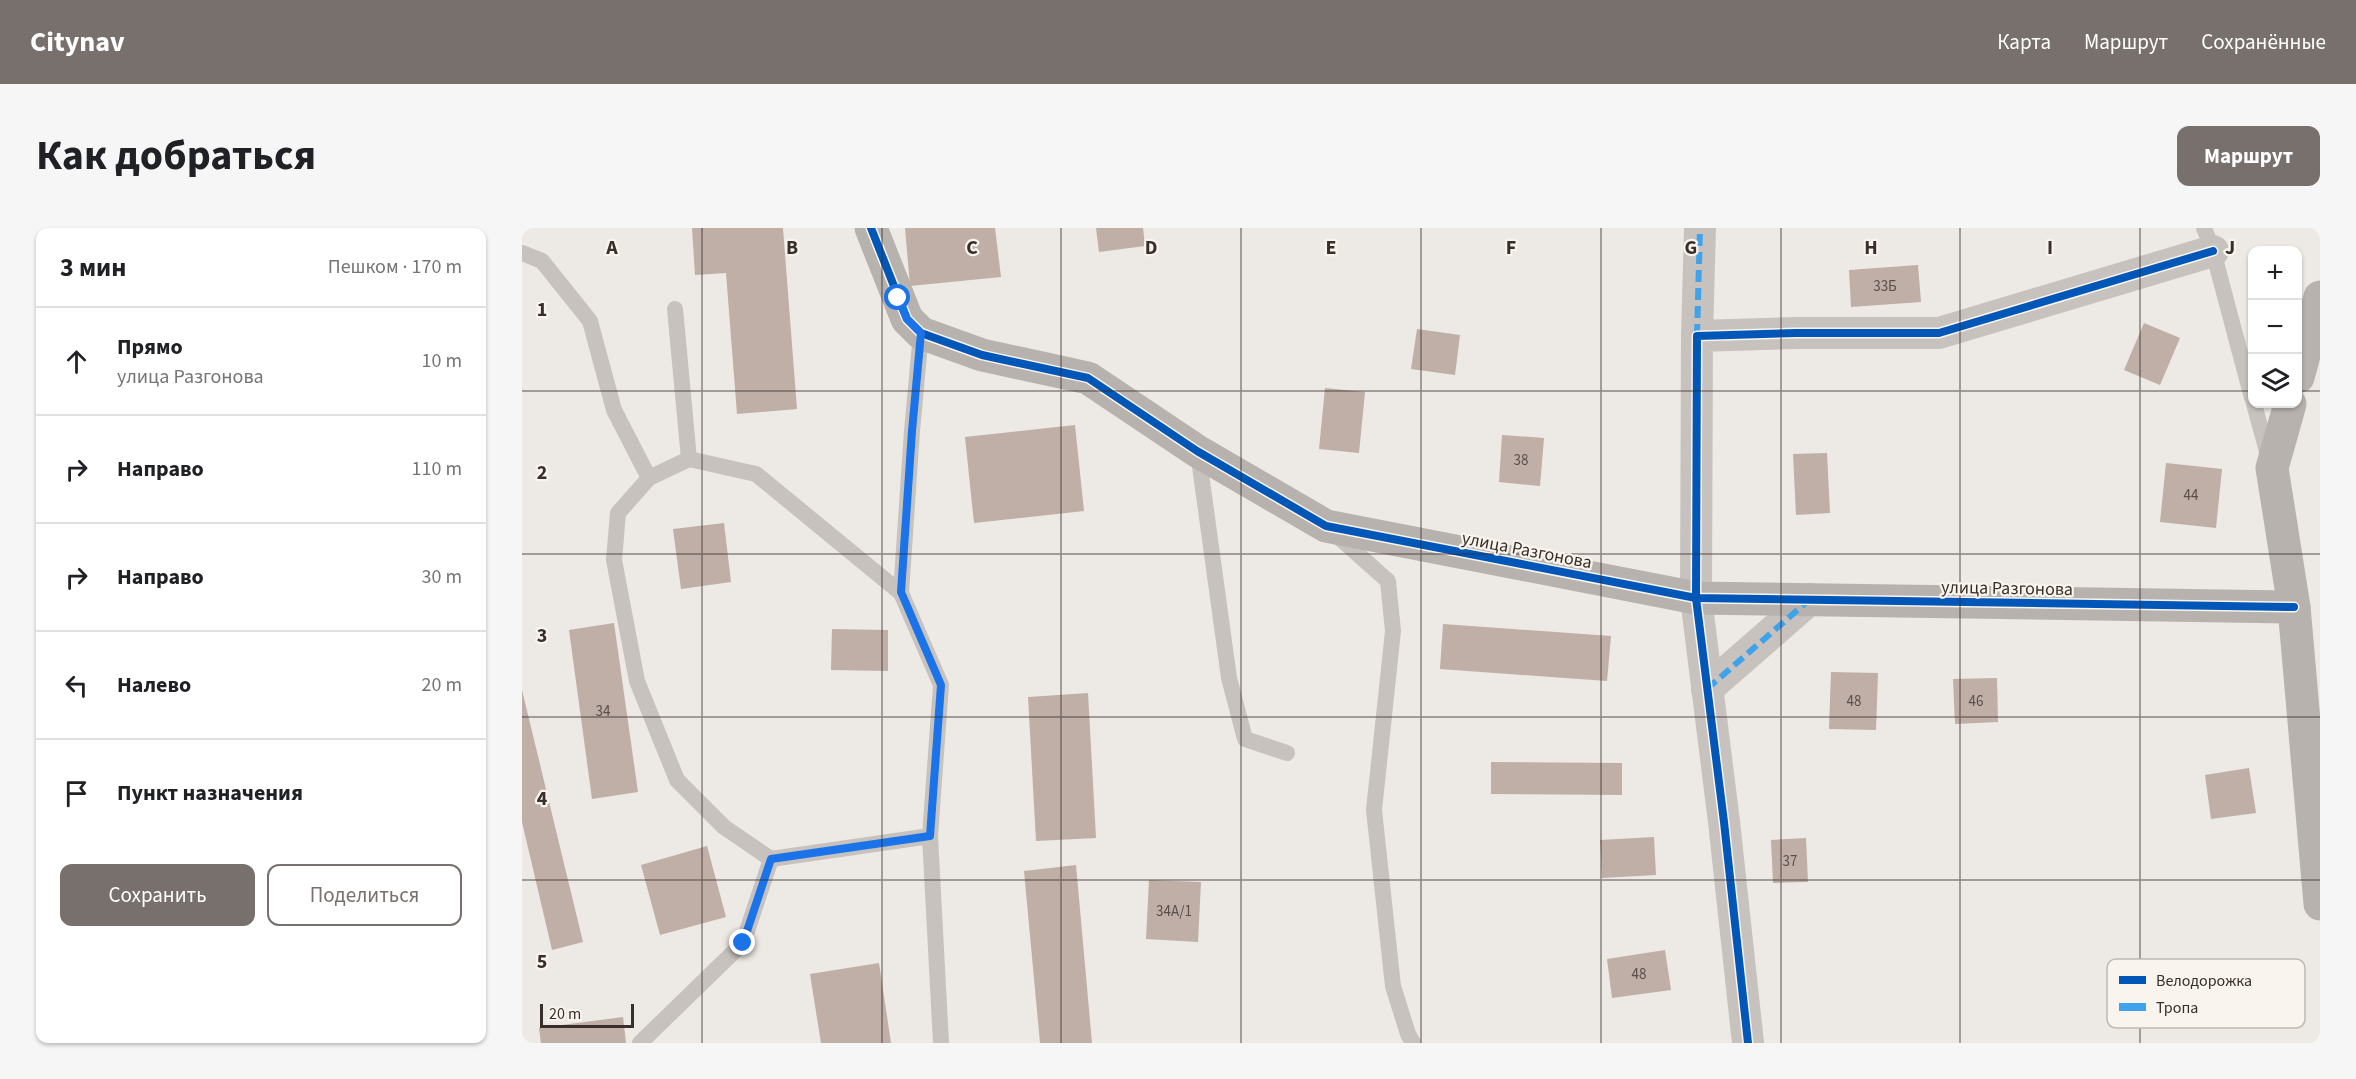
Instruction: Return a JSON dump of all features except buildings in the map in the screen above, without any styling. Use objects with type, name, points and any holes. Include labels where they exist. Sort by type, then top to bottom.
[{"type":"street","points":[[871,228],[907,319],[921,333]]},
{"type":"street","points":[[1700,228],[1697,336],[1696,598],[1724,822],[1748,1043]]},
{"type":"street","points":[[1697,336],[1940,333],[2209,239]]},
{"type":"street","points":[[2302,362],[2320,297]]},
{"type":"street","name":"улица Разгонова","points":[[921,333],[982,355],[1088,378],[1197,451],[1326,526],[1696,598],[2294,607]]},
{"type":"street","points":[[2289,408],[2271,468],[2294,607],[2320,904]]},
{"type":"street","points":[[1707,689],[1810,599]]},
{"type":"lane","points":[[2209,239],[2248,380]]},
{"type":"lane","points":[[522,253],[542,261],[590,321],[614,410],[649,478]]},
{"type":"lane","points":[[675,309],[689,459]]},
{"type":"lane","points":[[921,333],[901,592],[941,685],[930,836],[941,1043]]},
{"type":"lane","points":[[2255,408],[2271,468]]},
{"type":"lane","points":[[1197,451],[1229,678],[1245,738],[1287,753]]},
{"type":"lane","points":[[901,592],[756,474],[689,459],[649,478],[618,513],[615,560],[637,681],[677,780],[724,827],[771,859],[930,836]]},
{"type":"lane","points":[[1326,526],[1388,581],[1393,631],[1374,810],[1393,986],[1413,1043]]},
{"type":"lane","points":[[640,1043],[743,943],[771,859]]},
{"type":"marked path","points":[[1697,336],[1700,228]]},
{"type":"marked path","points":[[1707,689],[1809,600]]},
{"type":"cycle path","points":[[871,228],[907,319],[921,333],[982,355],[1088,378],[1197,451],[1326,526],[1696,598],[2294,607]]},
{"type":"cycle path","points":[[1748,1043],[1724,822],[1696,598],[1697,336],[1939,333],[2213,251]]},
{"type":"route","points":[[743,943],[771,859],[930,836],[941,685],[901,592],[921,333],[907,319],[898,298]]}]
